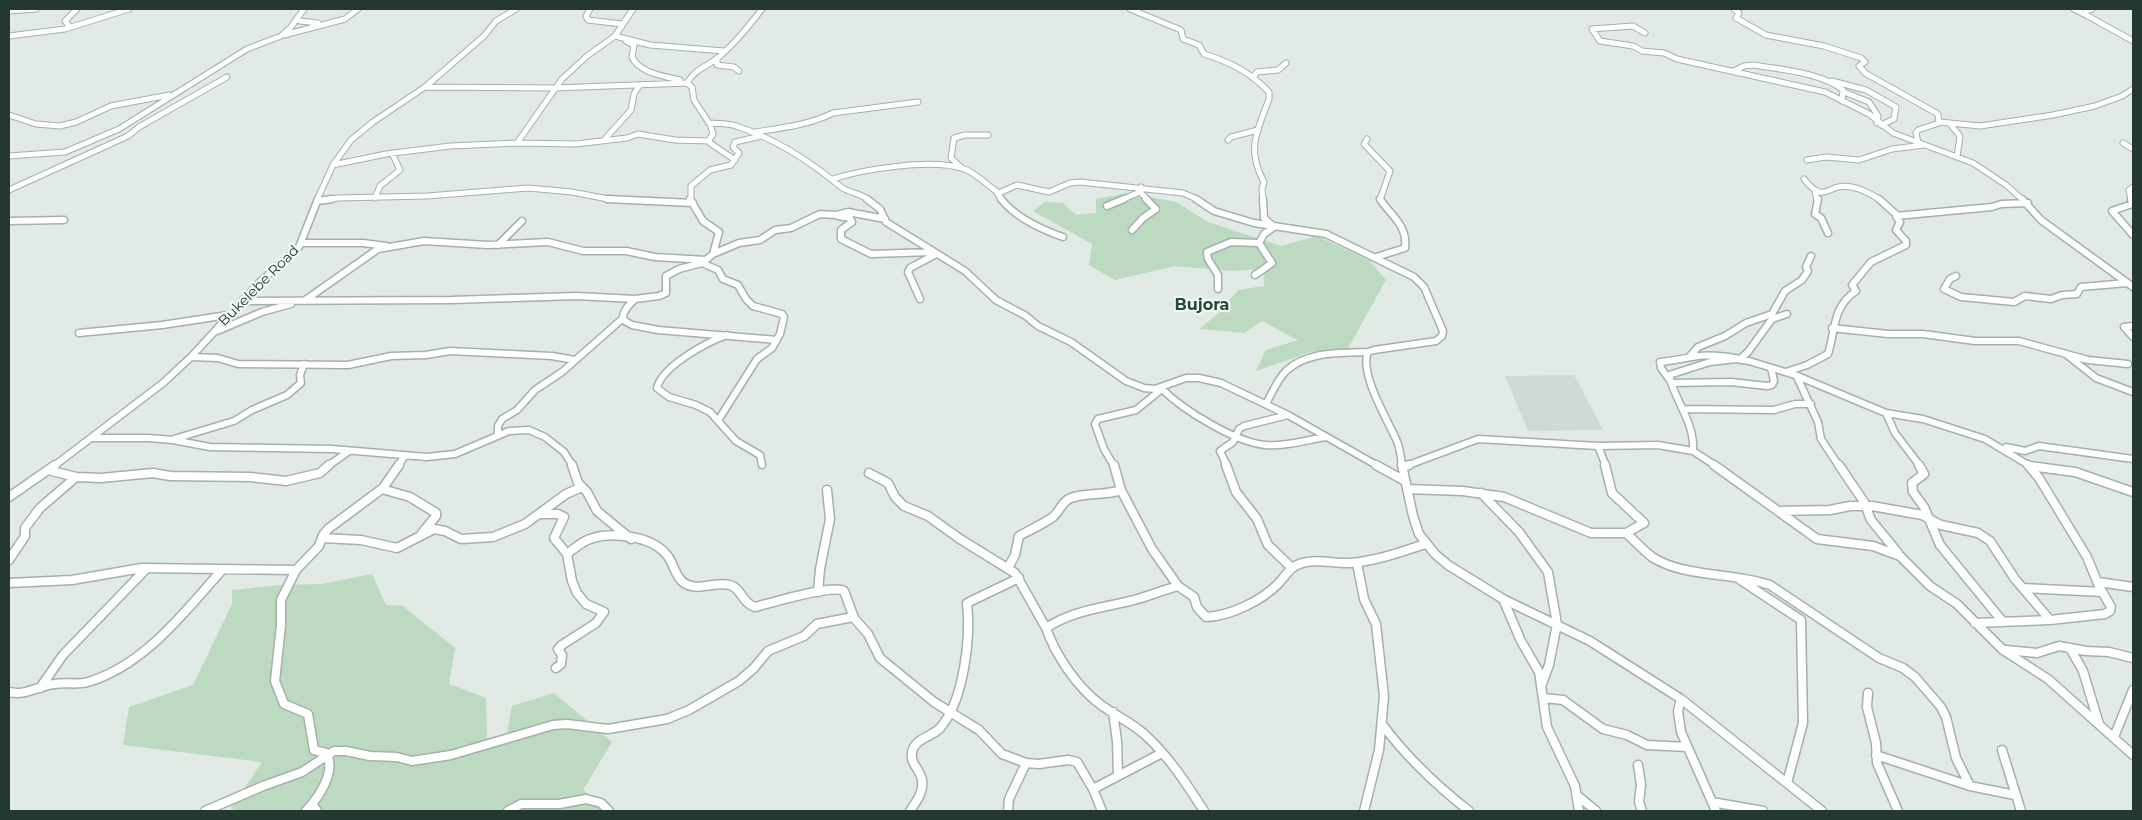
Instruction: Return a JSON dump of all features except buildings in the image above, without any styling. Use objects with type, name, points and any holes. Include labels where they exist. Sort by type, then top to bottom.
[{"type":"street","points":[[9,11],[36,9]]},
{"type":"street","points":[[70,27],[66,20],[77,9]]},
{"type":"street","points":[[9,36],[70,27],[129,9]]},
{"type":"street","points":[[282,36],[304,9]]},
{"type":"street","points":[[9,156],[72,150],[121,128],[234,58],[250,46],[324,23],[345,19],[358,9]]},
{"type":"street","name":"Bukelebe Road","points":[[9,497],[164,383],[191,357],[228,315],[301,243],[308,221],[334,165],[346,145],[358,134],[425,87],[484,36],[496,21],[516,9]]},
{"type":"street","points":[[590,9],[586,16],[588,20],[622,24]]},
{"type":"street","points":[[517,143],[562,79],[586,57],[614,36],[633,9]]},
{"type":"street","points":[[687,83],[697,70],[716,59],[745,32],[762,9]]},
{"type":"street","points":[[1130,9],[1181,30],[1183,39],[1199,45],[1204,54],[1218,58],[1254,76],[1269,94],[1254,140],[1255,166],[1264,182],[1262,187],[1264,218],[1274,227]]},
{"type":"street","points":[[1734,9],[1739,13],[1736,18],[1763,34],[1824,46],[1861,58],[1865,62],[1859,66],[1865,73],[1936,112],[1940,120]]},
{"type":"street","points":[[2074,9],[2133,41]]},
{"type":"street","points":[[2086,15],[2085,12],[2092,9]]},
{"type":"street","points":[[298,18],[300,21],[324,23]]},
{"type":"street","points":[[1644,33],[1633,26],[1592,29],[1596,37],[1601,41],[1633,46],[1642,51],[1664,53],[1677,59],[1824,92],[1869,114],[1879,124],[1893,133],[1972,162],[2004,183],[2028,203],[2040,220],[2130,285]]},
{"type":"street","points":[[614,36],[650,45],[724,51]]},
{"type":"street","points":[[614,36],[634,45],[632,58],[641,67],[692,86],[696,104],[710,124],[713,134],[709,141]]},
{"type":"street","points":[[716,59],[717,65],[734,67],[739,71]]},
{"type":"street","points":[[1254,76],[1256,72],[1278,70],[1286,63]]},
{"type":"street","points":[[1734,71],[1744,66],[1754,65],[1829,81],[1850,83],[1877,95],[1896,108],[1894,119],[1879,124]]},
{"type":"street","points":[[9,190],[125,138],[140,127],[227,77]]},
{"type":"street","points":[[1829,81],[1844,92],[1869,102],[1878,116],[1879,124]]},
{"type":"street","points":[[193,83],[206,89]]},
{"type":"street","points":[[425,87],[555,88],[687,83]]},
{"type":"street","points":[[604,140],[631,110],[634,94],[639,86]]},
{"type":"street","points":[[1918,143],[1916,133],[1918,130],[1940,120],[1980,126],[2054,115],[2095,106],[2122,96],[2133,89]]},
{"type":"street","points":[[1842,101],[1844,92]]},
{"type":"street","points":[[9,116],[36,124],[60,126],[76,122],[119,104],[174,94]]},
{"type":"street","points":[[752,132],[785,128],[820,120],[833,113],[918,102]]},
{"type":"street","points":[[1947,122],[1954,127],[1960,136],[1957,157]]},
{"type":"street","points":[[710,124],[734,125],[762,136],[833,180],[843,189],[861,194],[876,206],[884,219],[896,229],[965,271],[996,300],[1026,316],[1038,326],[1063,338],[1126,381],[1144,388],[1162,388]]},
{"type":"street","points":[[121,128],[140,127]]},
{"type":"street","points":[[1228,140],[1231,137],[1258,130]]},
{"type":"street","points":[[334,165],[392,153],[450,146],[517,143],[566,145],[640,134],[674,140],[709,141],[734,160]]},
{"type":"street","points":[[988,134],[964,135],[954,138],[951,158],[997,193],[1003,203],[1020,216],[1047,232],[1063,237]]},
{"type":"street","points":[[713,254],[719,232],[703,221],[689,198],[693,184],[710,170],[730,166],[738,153],[733,147],[735,142],[762,136]]},
{"type":"street","points":[[1367,139],[1364,144],[1390,171],[1380,200],[1398,218],[1406,234],[1405,248],[1384,253],[1376,258]]},
{"type":"street","points":[[2124,143],[2133,149]]},
{"type":"street","points":[[1807,160],[1826,157],[1859,160],[1892,149],[1924,145]]},
{"type":"street","points":[[375,198],[380,186],[400,170],[392,153]]},
{"type":"street","points":[[833,180],[898,167],[947,166],[964,169]]},
{"type":"street","points":[[1804,179],[1818,197],[1815,214],[1821,218],[1828,233]]},
{"type":"street","points":[[997,193],[1003,193],[1019,184],[1035,190],[1052,192],[1076,182],[1183,193],[1218,212],[1274,227],[1326,234],[1399,268],[1421,284],[1443,333],[1436,341],[1368,352],[1325,355],[1298,363],[1288,369],[1282,376],[1266,404]]},
{"type":"street","points":[[1815,192],[1825,193],[1836,188],[1850,187],[1877,196],[1898,216],[1992,207],[2001,204],[2028,203]]},
{"type":"street","points":[[2133,187],[2129,190],[2132,204],[2119,206],[2112,211],[2133,235]]},
{"type":"street","points":[[318,201],[338,198],[442,195],[529,188],[572,192],[608,199],[693,203]]},
{"type":"street","points":[[1107,206],[1140,190]]},
{"type":"street","points":[[1132,230],[1143,218],[1156,209],[1140,190]]},
{"type":"street","points":[[836,215],[848,212],[884,219]]},
{"type":"street","points":[[242,301],[451,300],[576,296],[635,299],[664,294],[667,290],[665,282],[668,274],[704,261],[713,254],[742,242],[760,240],[775,230],[791,228],[816,215],[836,215],[850,218],[852,222],[850,225],[841,230],[841,239],[867,252],[879,254],[935,253]]},
{"type":"street","points":[[1786,372],[1825,356],[1831,344],[1832,328],[1844,299],[1856,291],[1852,285],[1871,262],[1906,245],[1906,241],[1896,230],[1900,221],[1895,217],[1898,216]]},
{"type":"street","points":[[9,221],[64,220]]},
{"type":"street","points":[[498,245],[522,221]]},
{"type":"street","points":[[1259,243],[1263,235],[1274,227]]},
{"type":"street","points":[[301,243],[367,243],[387,246],[430,241],[498,245],[548,242],[583,251],[617,250],[655,257],[704,261],[718,270],[723,279],[738,285],[746,299],[755,307],[783,315],[784,320],[781,332],[770,350],[757,359],[719,419]]},
{"type":"street","points":[[1218,289],[1218,275],[1209,262],[1207,252],[1231,242],[1259,243]]},
{"type":"street","points":[[1255,275],[1272,263],[1259,243]]},
{"type":"street","points":[[212,333],[267,311],[303,302],[370,254],[387,246]]},
{"type":"street","points":[[920,299],[908,272],[910,268],[935,253]]},
{"type":"street","points":[[1690,356],[1698,347],[1724,336],[1746,323],[1772,314],[1785,291],[1806,276],[1808,271],[1806,267],[1810,256]]},
{"type":"street","points":[[1956,276],[1950,279],[1944,289],[1962,297],[2012,302],[2022,296],[2051,299],[2062,295],[2077,294],[2081,287],[2130,285]]},
{"type":"street","points":[[498,435],[498,426],[502,419],[517,410],[529,394],[558,376],[622,319],[626,309],[635,299]]},
{"type":"street","points":[[1670,381],[1671,374],[1705,363],[1740,358],[1748,352],[1761,331],[1772,319],[1787,314]]},
{"type":"street","points":[[79,333],[162,325],[228,315]]},
{"type":"street","points":[[622,319],[630,324],[658,332],[690,331],[776,340]]},
{"type":"street","points":[[2133,326],[2124,327],[2133,338]]},
{"type":"street","points":[[1832,328],[1888,334],[1923,334],[1975,341],[2019,341],[2088,360],[2128,364]]},
{"type":"street","points":[[727,335],[705,343],[688,353],[657,386],[658,390],[678,401],[700,406],[719,419],[735,440],[760,455],[762,465]]},
{"type":"street","points":[[191,357],[218,358],[238,364],[350,365],[391,356],[426,355],[450,351],[552,356],[575,360]]},
{"type":"street","points":[[1368,352],[1365,359],[1377,403],[1397,441],[1412,516],[1425,544],[1448,565],[1503,599],[1590,641],[1681,699],[1822,811]]},
{"type":"street","points":[[2066,354],[2081,368],[2096,378],[2133,392]]},
{"type":"street","points":[[1693,451],[1695,437],[1670,381],[1664,374],[1659,362],[1677,361],[1690,356],[1708,357],[1721,355],[1740,358],[1795,375],[1886,413],[1923,419],[1979,436],[1998,445],[2030,466],[2086,556],[2111,607],[2110,611],[2098,615],[2050,620],[1975,623]]},
{"type":"street","points":[[173,440],[234,421],[252,410],[287,395],[301,383],[300,375],[304,364]]},
{"type":"street","points":[[1670,381],[1731,382],[1767,386],[1772,385],[1774,381],[1771,368]]},
{"type":"street","points":[[1795,375],[1800,380],[1811,404],[1818,422],[1821,439],[1865,506],[1871,520],[1900,556],[1930,586],[1956,604],[2003,650],[2039,671],[2133,755]]},
{"type":"street","points":[[1425,544],[1357,563],[1312,562],[1298,564],[1284,573],[1277,585],[1261,596],[1218,617],[1206,617],[1203,615],[1194,597],[1178,586],[1152,549],[1121,490],[1113,463],[1104,449],[1096,421],[1102,417],[1137,409],[1153,394],[1176,381],[1199,378],[1221,383],[1288,415],[1406,485],[1504,497],[1591,532],[1626,533],[1644,523],[1612,493],[1608,472],[1598,446]]},
{"type":"street","points":[[1162,388],[1168,397],[1188,411],[1237,436],[1258,444],[1266,445],[1326,437]]},
{"type":"street","points":[[1683,409],[1774,410],[1795,404],[1811,404]]},
{"type":"street","points":[[1886,413],[1895,433],[1923,470],[1924,474],[1911,485],[1913,492],[1924,508],[1940,545],[2004,622]]},
{"type":"street","points":[[1288,415],[1248,424],[1239,429],[1232,443],[1220,450],[1220,453],[1228,468],[1236,492],[1257,519],[1268,545],[1292,568]]},
{"type":"street","points":[[91,438],[173,440],[210,448],[350,450],[427,458],[452,455],[498,435],[519,430],[535,431],[545,437],[569,458],[575,470],[577,480],[597,511],[631,539]]},
{"type":"street","points":[[1403,467],[1478,439],[1598,446],[1658,445],[1693,451],[1740,482],[1820,540],[1873,546],[1900,556]]},
{"type":"street","points":[[1998,445],[2026,451],[2039,446],[2133,459]]},
{"type":"street","points":[[48,470],[76,477],[101,478],[152,473],[170,476],[254,477],[286,481],[320,473],[341,455],[350,450]]},
{"type":"street","points":[[327,754],[314,750],[308,714],[284,704],[275,680],[281,600],[296,570],[320,546],[322,538],[328,529],[382,489],[404,457]]},
{"type":"street","points":[[2030,466],[2075,472],[2133,492]]},
{"type":"street","points":[[869,473],[888,483],[895,497],[904,506],[928,516],[960,539],[1008,568],[1019,578],[1046,628],[1051,642],[1079,682],[1095,700],[1132,724],[1162,753],[1182,778],[1204,811]]},
{"type":"street","points":[[9,560],[25,536],[25,528],[40,508],[76,477]]},
{"type":"street","points":[[322,538],[361,540],[398,548],[437,529],[461,538],[490,538],[525,524],[566,494],[582,487]]},
{"type":"street","points":[[382,489],[410,496],[436,512],[436,516],[420,536]]},
{"type":"street","points":[[818,592],[820,569],[830,519],[827,490]]},
{"type":"street","points":[[1008,568],[1016,555],[1019,536],[1054,516],[1067,500],[1082,495],[1113,493],[1121,490]]},
{"type":"street","points":[[1481,493],[1519,532],[1545,567],[1558,624],[1549,665],[1541,686]]},
{"type":"street","points":[[1778,511],[1830,510],[1865,506],[1918,514],[1941,526],[1978,533],[1988,539],[2023,588],[2050,620]]},
{"type":"street","points":[[541,514],[561,515],[564,517],[554,538],[567,554],[571,582],[585,602],[602,609],[604,614],[579,636],[560,645],[558,649],[562,655],[561,663],[556,668]]},
{"type":"street","points":[[1626,533],[1648,554],[1658,560],[1689,571],[1761,581],[1880,658],[1903,668],[1915,677],[1943,712],[1956,758],[1970,786]]},
{"type":"street","points":[[567,554],[593,538],[608,536],[657,545],[670,559],[675,573],[682,582],[693,586],[721,584],[733,587],[745,603],[750,606],[765,606],[837,588],[843,590],[854,617],[868,634],[880,658],[902,678],[949,713],[979,730],[1002,754],[1014,760],[1026,763],[1073,760],[1077,762],[1093,789],[1102,811]]},
{"type":"street","points":[[1357,563],[1364,599],[1377,631],[1384,686],[1382,724],[1375,772],[1364,811]]},
{"type":"street","points":[[9,583],[72,580],[122,570],[147,568],[296,570]]},
{"type":"street","points":[[40,688],[63,655],[147,568]]},
{"type":"street","points":[[9,692],[19,693],[54,684],[86,682],[104,676],[125,665],[153,642],[222,570]]},
{"type":"street","points":[[910,811],[920,796],[922,780],[912,762],[912,750],[916,743],[938,730],[949,713],[961,687],[969,620],[967,602],[1019,578]]},
{"type":"street","points":[[1738,578],[1801,620]]},
{"type":"street","points":[[2098,582],[2133,588]]},
{"type":"street","points":[[1046,628],[1055,622],[1092,608],[1133,600],[1178,586]]},
{"type":"street","points":[[2023,588],[2102,592]]},
{"type":"street","points":[[1503,599],[1521,642],[1539,672],[1547,727],[1578,796],[1580,811]]},
{"type":"street","points":[[1801,620],[1812,613]]},
{"type":"street","points":[[205,811],[302,772],[315,765],[327,754],[334,752],[346,751],[370,756],[397,757],[412,761],[451,755],[553,725],[568,724],[608,729],[667,719],[688,710],[739,681],[754,668],[768,651],[804,636],[817,624],[854,617]]},
{"type":"street","points":[[1787,783],[1793,766],[1802,723],[1801,620]]},
{"type":"street","points":[[2003,650],[2037,653],[2056,646],[2109,652],[2133,658]]},
{"type":"street","points":[[2070,648],[2083,671],[2099,725]]},
{"type":"street","points":[[2114,737],[2133,690]]},
{"type":"street","points":[[1868,692],[1867,707],[1876,743],[1876,755],[1880,773],[1898,811]]},
{"type":"street","points":[[1544,698],[1563,700],[1603,729],[1627,735],[1647,745],[1687,747]]},
{"type":"street","points":[[1681,699],[1678,711],[1681,732],[1714,806],[1763,811]]},
{"type":"street","points":[[1113,712],[1118,741],[1118,775]]},
{"type":"street","points":[[1382,724],[1406,757],[1469,811]]},
{"type":"street","points":[[2002,750],[2021,811]]},
{"type":"street","points":[[1093,789],[1162,753]]},
{"type":"street","points":[[312,809],[322,793],[329,761],[327,754]]},
{"type":"street","points":[[1876,755],[1970,786],[2015,796]]},
{"type":"street","points":[[1008,811],[1009,799],[1026,763]]},
{"type":"street","points":[[1638,765],[1642,811]]},
{"type":"street","points":[[1578,796],[1596,811]]},
{"type":"street","points":[[508,811],[521,804],[559,804],[586,799],[601,803],[609,811]]},
{"type":"shaded area","points":[[1574,375],[1603,430],[1528,431],[1505,376]]},
{"type":"green space","points":[[1127,193],[1176,202],[1208,222],[1281,246],[1317,236],[1370,261],[1386,280],[1347,350],[1310,352],[1256,371],[1266,350],[1298,340],[1262,321],[1244,333],[1199,329],[1220,312],[1238,290],[1264,286],[1263,269],[1232,271],[1175,266],[1115,280],[1089,265],[1092,244],[1033,211],[1045,202],[1063,203],[1076,215],[1096,213],[1096,199]]},
{"type":"green space","points":[[372,574],[386,605],[403,606],[455,648],[449,684],[486,698],[487,741],[506,738],[512,706],[554,693],[612,742],[583,790],[612,811],[236,811],[231,808],[262,762],[123,745],[129,707],[193,685],[232,604],[232,590],[281,585],[322,584]]},
{"type":"district","name":"Bujora","points":[[1202,305]]}]
